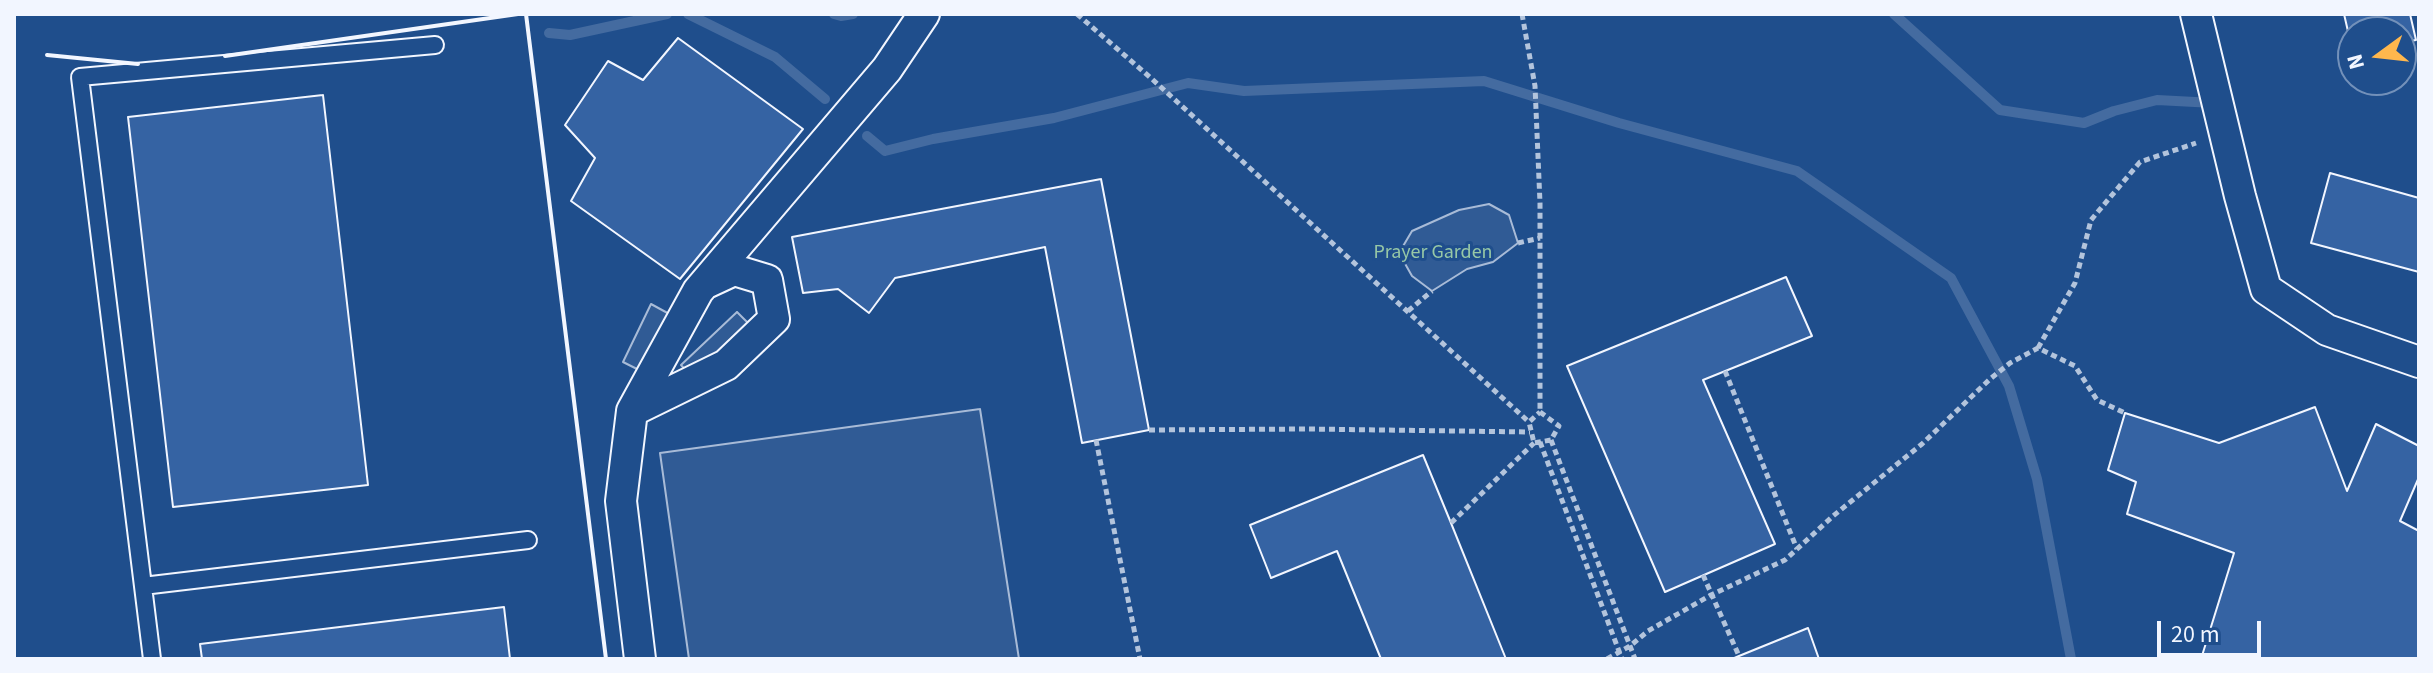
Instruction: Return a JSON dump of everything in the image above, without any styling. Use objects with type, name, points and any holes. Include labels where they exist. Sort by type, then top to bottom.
[{"type":"street","points":[[640,659],[621,501],[632,411],[704,284],[887,69],[924,14]]},
{"type":"street","points":[[2196,14],[2266,289],[2327,330],[2419,362]]},
{"type":"street","points":[[632,411],[726,365],[774,319],[767,280],[734,270],[704,284]]},
{"type":"lane","points":[[152,659],[80,77],[435,45]]},
{"type":"lane","points":[[143,586],[528,540]]},
{"type":"path","points":[[1077,14],[1529,422],[1530,432],[1622,659]]},
{"type":"path","points":[[1522,14],[1535,86],[1540,238],[1540,412],[1529,422]]},
{"type":"path","points":[[1607,659],[1711,595],[1785,560],[1833,516],[1922,444],[1990,379],[2010,363],[2038,348],[2075,283],[2091,220],[2140,162],[2225,135]]},
{"type":"path","points":[[1518,243],[1540,238]]},
{"type":"path","points":[[1408,311],[1432,291]]},
{"type":"path","points":[[2038,348],[2075,366],[2097,400],[2125,413]]},
{"type":"path","points":[[1725,371],[1797,549]]},
{"type":"path","points":[[1451,523],[1537,443],[1551,440],[1559,426],[1540,412]]},
{"type":"path","points":[[1149,430],[1530,432]]},
{"type":"path","points":[[1096,440],[1140,659]]},
{"type":"path","points":[[1551,440],[1635,659]]},
{"type":"path","points":[[1703,575],[1739,656]]},
{"type":"shaded area","name":"Prayer Garden","points":[[1489,204],[1509,215],[1518,243],[1493,262],[1467,269],[1432,291],[1412,276],[1399,253],[1412,231],[1459,210]]},
{"type":"shaded area","points":[[651,304],[673,316],[641,371],[623,362]]},
{"type":"shaded area","points":[[737,312],[751,326],[723,356],[689,374],[681,365]]},
{"type":"shaded area","points":[[980,409],[1019,659],[689,659],[660,453]]},
{"type":"building","points":[[2344,14],[2410,16],[2344,16]]},
{"type":"building","points":[[678,38],[803,129],[680,279],[571,201],[595,158],[565,125],[608,61],[643,80]]},
{"type":"building","points":[[323,95],[368,485],[173,507],[128,117]]},
{"type":"building","points":[[2330,173],[2419,198],[2419,272],[2311,243]]},
{"type":"building","points":[[1101,179],[1149,430],[1082,443],[1045,247],[895,278],[869,313],[838,289],[803,293],[792,237]]},
{"type":"building","points":[[1786,277],[1812,336],[1703,380],[1775,544],[1665,592],[1567,366]]},
{"type":"building","points":[[2315,407],[2347,491],[2376,424],[2419,446],[2419,477],[2400,521],[2419,531],[2419,659],[2201,659],[2234,553],[2127,514],[2136,482],[2108,470],[2125,413],[2219,443]]},
{"type":"building","points":[[1423,455],[1506,659],[1381,659],[1337,551],[1271,578],[1250,525]]},
{"type":"building","points":[[504,607],[510,659],[202,659],[200,644]]},
{"type":"building","points":[[1808,628],[1819,659],[1732,659],[1739,656]]},
{"type":"waterway","points":[[549,33],[570,35],[667,14]]},
{"type":"waterway","points":[[688,14],[775,57],[825,99]]},
{"type":"waterway","points":[[834,14],[853,14]]},
{"type":"waterway","points":[[1894,14],[2000,110],[2084,123],[2114,111],[2157,100],[2214,103]]},
{"type":"waterway","points":[[867,136],[885,151],[933,139],[1054,118],[1188,83],[1244,91],[1484,81],[1619,123],[1797,171],[1951,278],[2009,386],[2037,479],[2071,659]]},
{"type":"wall","points":[[225,56],[518,14]]},
{"type":"wall","points":[[526,14],[606,659]]},
{"type":"wall","points":[[47,55],[138,64]]}]
